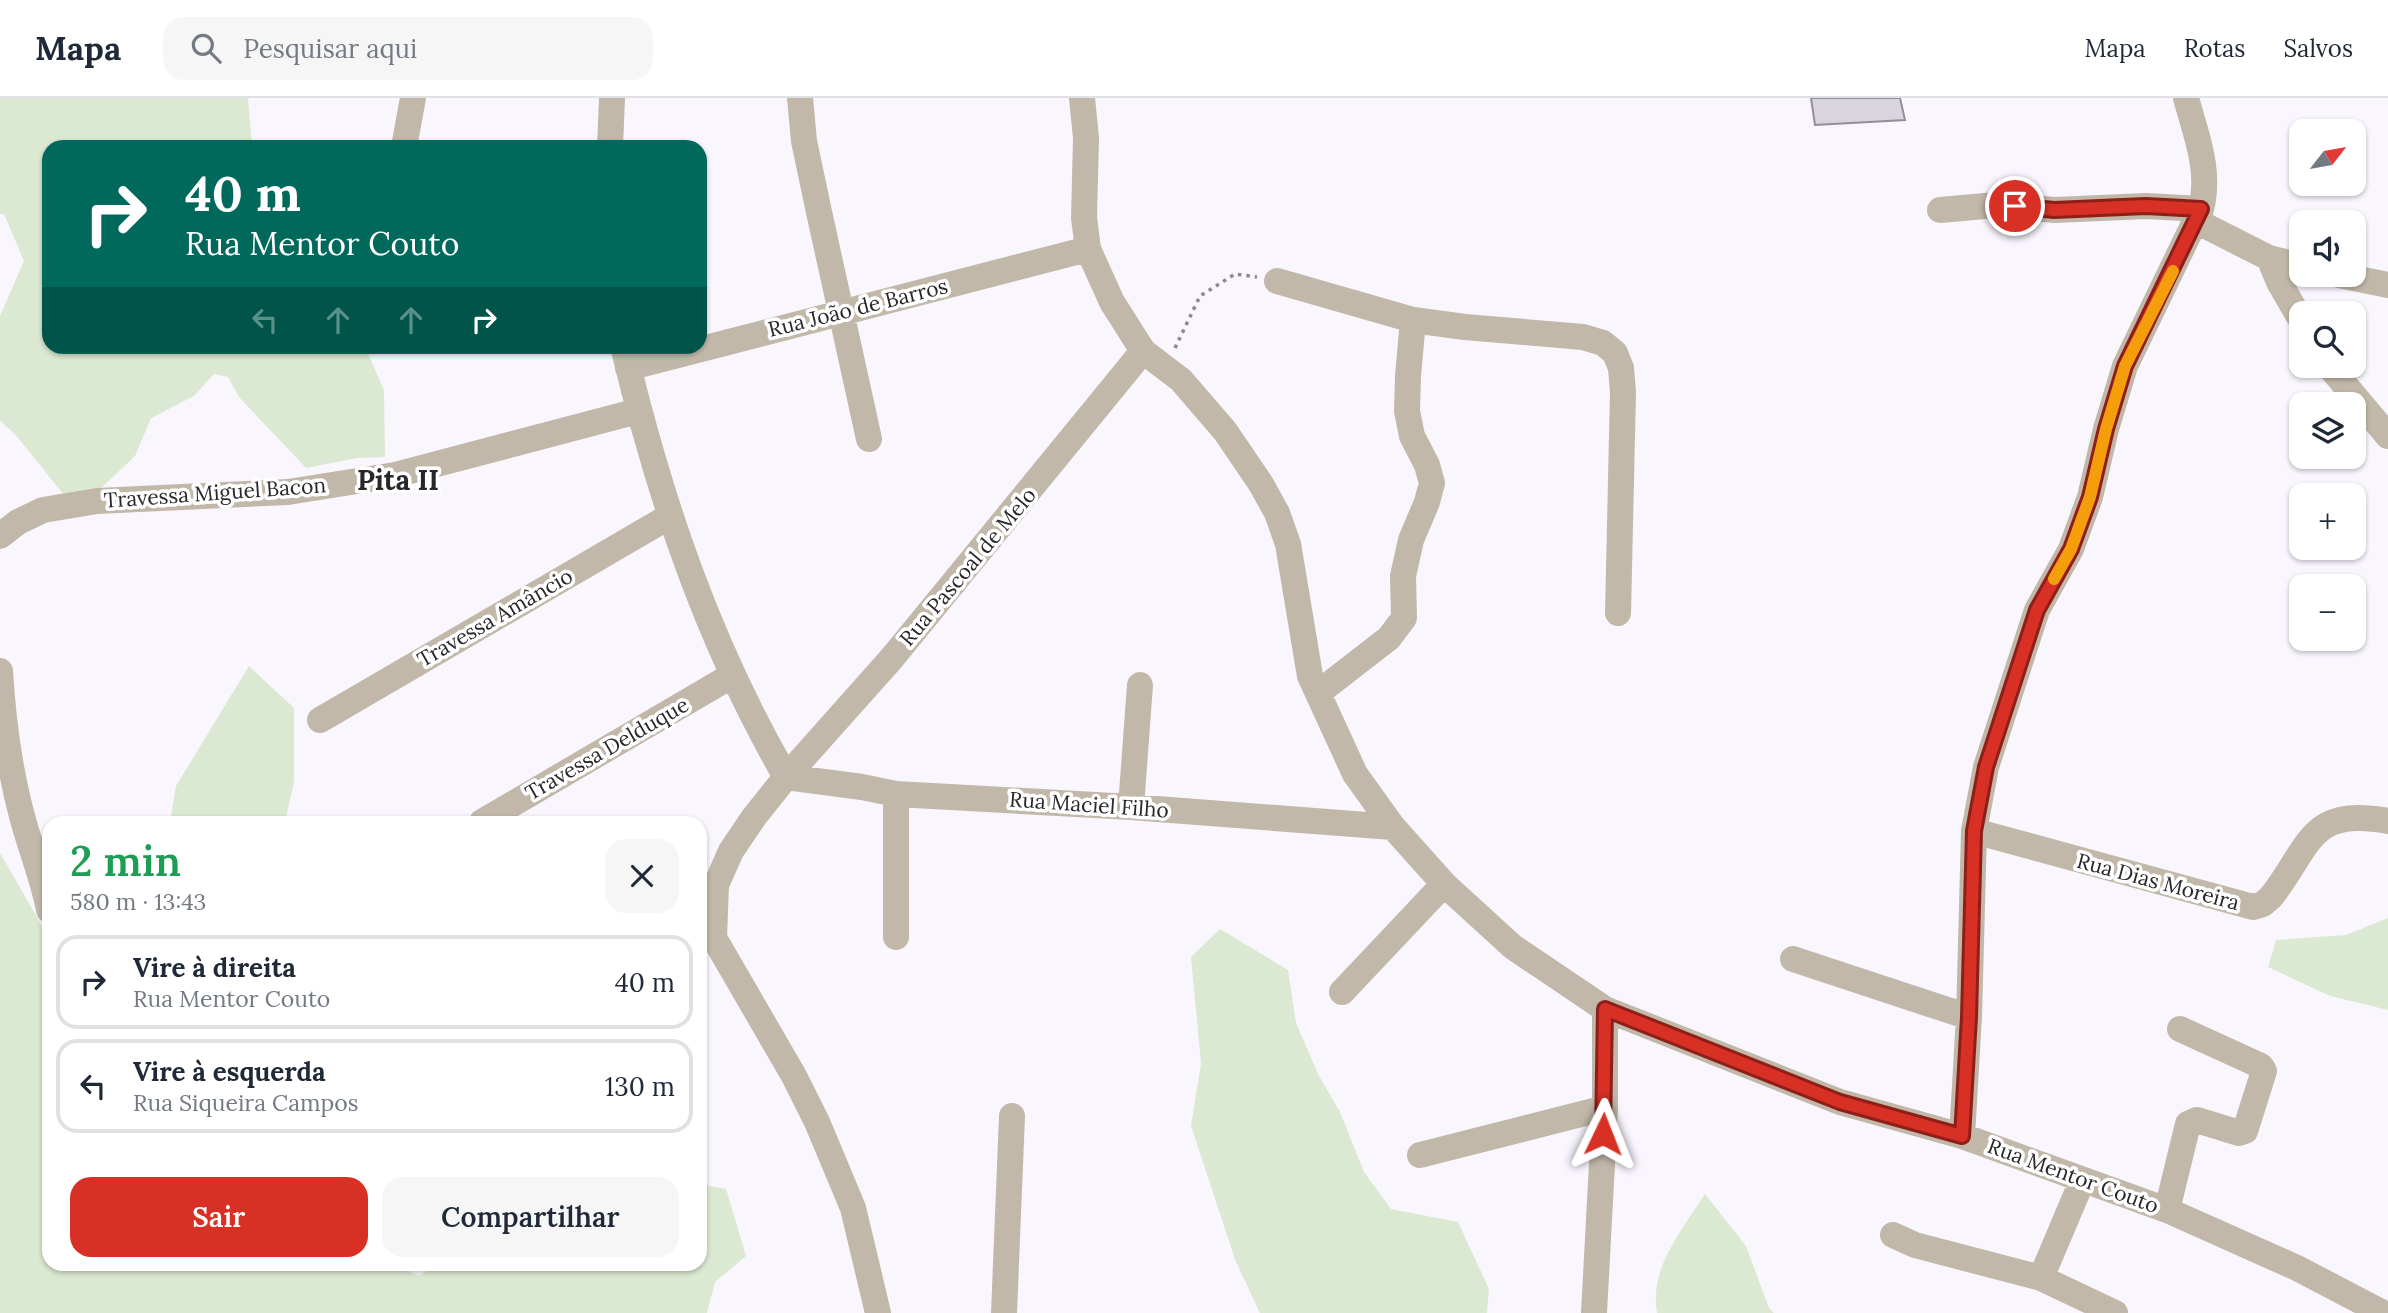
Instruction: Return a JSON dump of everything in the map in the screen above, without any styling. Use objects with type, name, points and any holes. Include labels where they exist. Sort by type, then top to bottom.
[{"type":"street","points":[[405,140],[414,98]]},
{"type":"street","points":[[610,140],[612,98]]},
{"type":"street","points":[[800,98],[804,141],[869,439]]},
{"type":"street","name":"Rua Mentor Couto","points":[[1082,98],[1086,138],[1084,218],[1088,249],[1112,302],[1143,351],[1181,380],[1225,431],[1261,484],[1277,513],[1288,544],[1310,676],[1355,774],[1393,827],[1444,884],[1513,947],[1605,1009],[1840,1102],[1962,1136],[2167,1210],[2297,1268],[2383,1313]]},
{"type":"street","points":[[1962,1136],[1969,1017],[1974,831],[1986,767],[2037,610],[2071,549],[2090,497],[2125,366],[2199,215],[2206,191],[2205,172],[2186,98]]},
{"type":"street","points":[[1940,210],[1996,205],[2054,210],[2146,206],[2199,215],[2269,258],[2289,263]]},
{"type":"street","name":"Rua João de Barros","points":[[707,340],[841,312],[1088,249]]},
{"type":"street","points":[[2269,258],[2278,282],[2290,301]]},
{"type":"street","points":[[1276,281],[1413,320],[1583,337],[1603,343],[1615,353],[1621,368],[1623,392],[1618,613]]},
{"type":"street","points":[[2366,281],[2388,285]]},
{"type":"street","points":[[1318,693],[1383,643],[1404,618],[1403,576],[1411,540],[1432,483],[1427,465],[1412,436],[1407,411],[1413,320]]},
{"type":"street","name":"Rua Pascoal de Melo","points":[[707,940],[716,885],[731,851],[754,817],[892,658],[1143,351]]},
{"type":"street","points":[[626,357],[638,411],[699,599],[732,676],[786,777]]},
{"type":"street","points":[[2339,378],[2388,436]]},
{"type":"street","name":"Travessa Miguel Bacon","points":[[0,536],[18,522],[43,510],[97,501],[288,492],[395,475],[638,411]]},
{"type":"street","name":"Travessa Amâncio","points":[[320,720],[670,516]]},
{"type":"street","points":[[0,671],[11,768],[42,886]]},
{"type":"street","name":"Travessa Delduque","points":[[492,816],[732,676]]},
{"type":"street","points":[[1131,807],[1140,685]]},
{"type":"street","name":"Rua Maciel Filho","points":[[786,777],[897,793],[1393,827]]},
{"type":"street","points":[[896,937],[897,793]]},
{"type":"street","name":"Rua Dias Moreira","points":[[1974,831],[2253,907],[2263,904],[2271,897],[2310,838],[2323,827],[2338,819],[2358,816],[2388,821]]},
{"type":"street","points":[[1342,992],[1444,884]]},
{"type":"street","points":[[707,940],[794,1076],[817,1122],[853,1208],[878,1313]]},
{"type":"street","points":[[1793,959],[1969,1017]]},
{"type":"street","points":[[1594,1313],[1605,1108],[1605,1009]]},
{"type":"street","points":[[2167,1210],[2188,1124],[2197,1120],[2239,1133],[2245,1131],[2264,1071],[2261,1066],[2180,1029]]},
{"type":"street","points":[[1420,1155],[1605,1108]]},
{"type":"street","points":[[1004,1313],[1012,1116]]},
{"type":"street","points":[[2040,1279],[2082,1181]]},
{"type":"street","points":[[1893,1235],[1915,1245],[2040,1279],[2115,1313]]},
{"type":"path","points":[[1181,380],[1173,354],[1200,296],[1235,274],[1276,281]]},
{"type":"green space","points":[[0,98],[248,98],[251,140],[42,140],[42,354],[368,354],[384,390],[385,457],[357,458],[306,468],[239,397],[228,377],[214,374],[194,396],[151,418],[135,456],[99,490],[64,495],[15,434],[0,421],[0,316],[24,261],[4,214],[0,214]]},
{"type":"green space","points":[[249,666],[294,708],[294,782],[286,816],[171,816],[176,786]]},
{"type":"green space","points":[[0,853],[42,926],[42,1271],[409,1271],[419,1276],[426,1271],[707,1271],[707,1185],[726,1189],[746,1256],[715,1282],[707,1313],[0,1313]]},
{"type":"green space","points":[[2388,918],[2388,1010],[2330,996],[2268,967],[2276,940],[2346,935]]},
{"type":"green space","points":[[1220,929],[1288,970],[1296,1023],[1319,1076],[1340,1112],[1364,1172],[1391,1209],[1458,1222],[1489,1289],[1487,1313],[1260,1313],[1236,1262],[1191,1126],[1201,1063],[1191,957]]},
{"type":"green space","points":[[1705,1194],[1746,1246],[1769,1308],[1774,1313],[1657,1313],[1658,1280],[1669,1250]]},
{"type":"building","points":[[1811,98],[1900,98],[1905,120],[1815,125]]},
{"type":"slow traffic","points":[[2054,579],[2071,549],[2090,497],[2125,366],[2173,271]]},
{"type":"district","name":"Pita II","points":[[398,480]]},
{"type":"route","points":[[1603,1134],[1605,1009],[1840,1102],[1962,1136],[1969,1017],[1974,831],[1986,767],[2037,610],[2071,549],[2090,497],[2125,366],[2201,209],[2146,206],[2054,210],[2015,206]]}]
